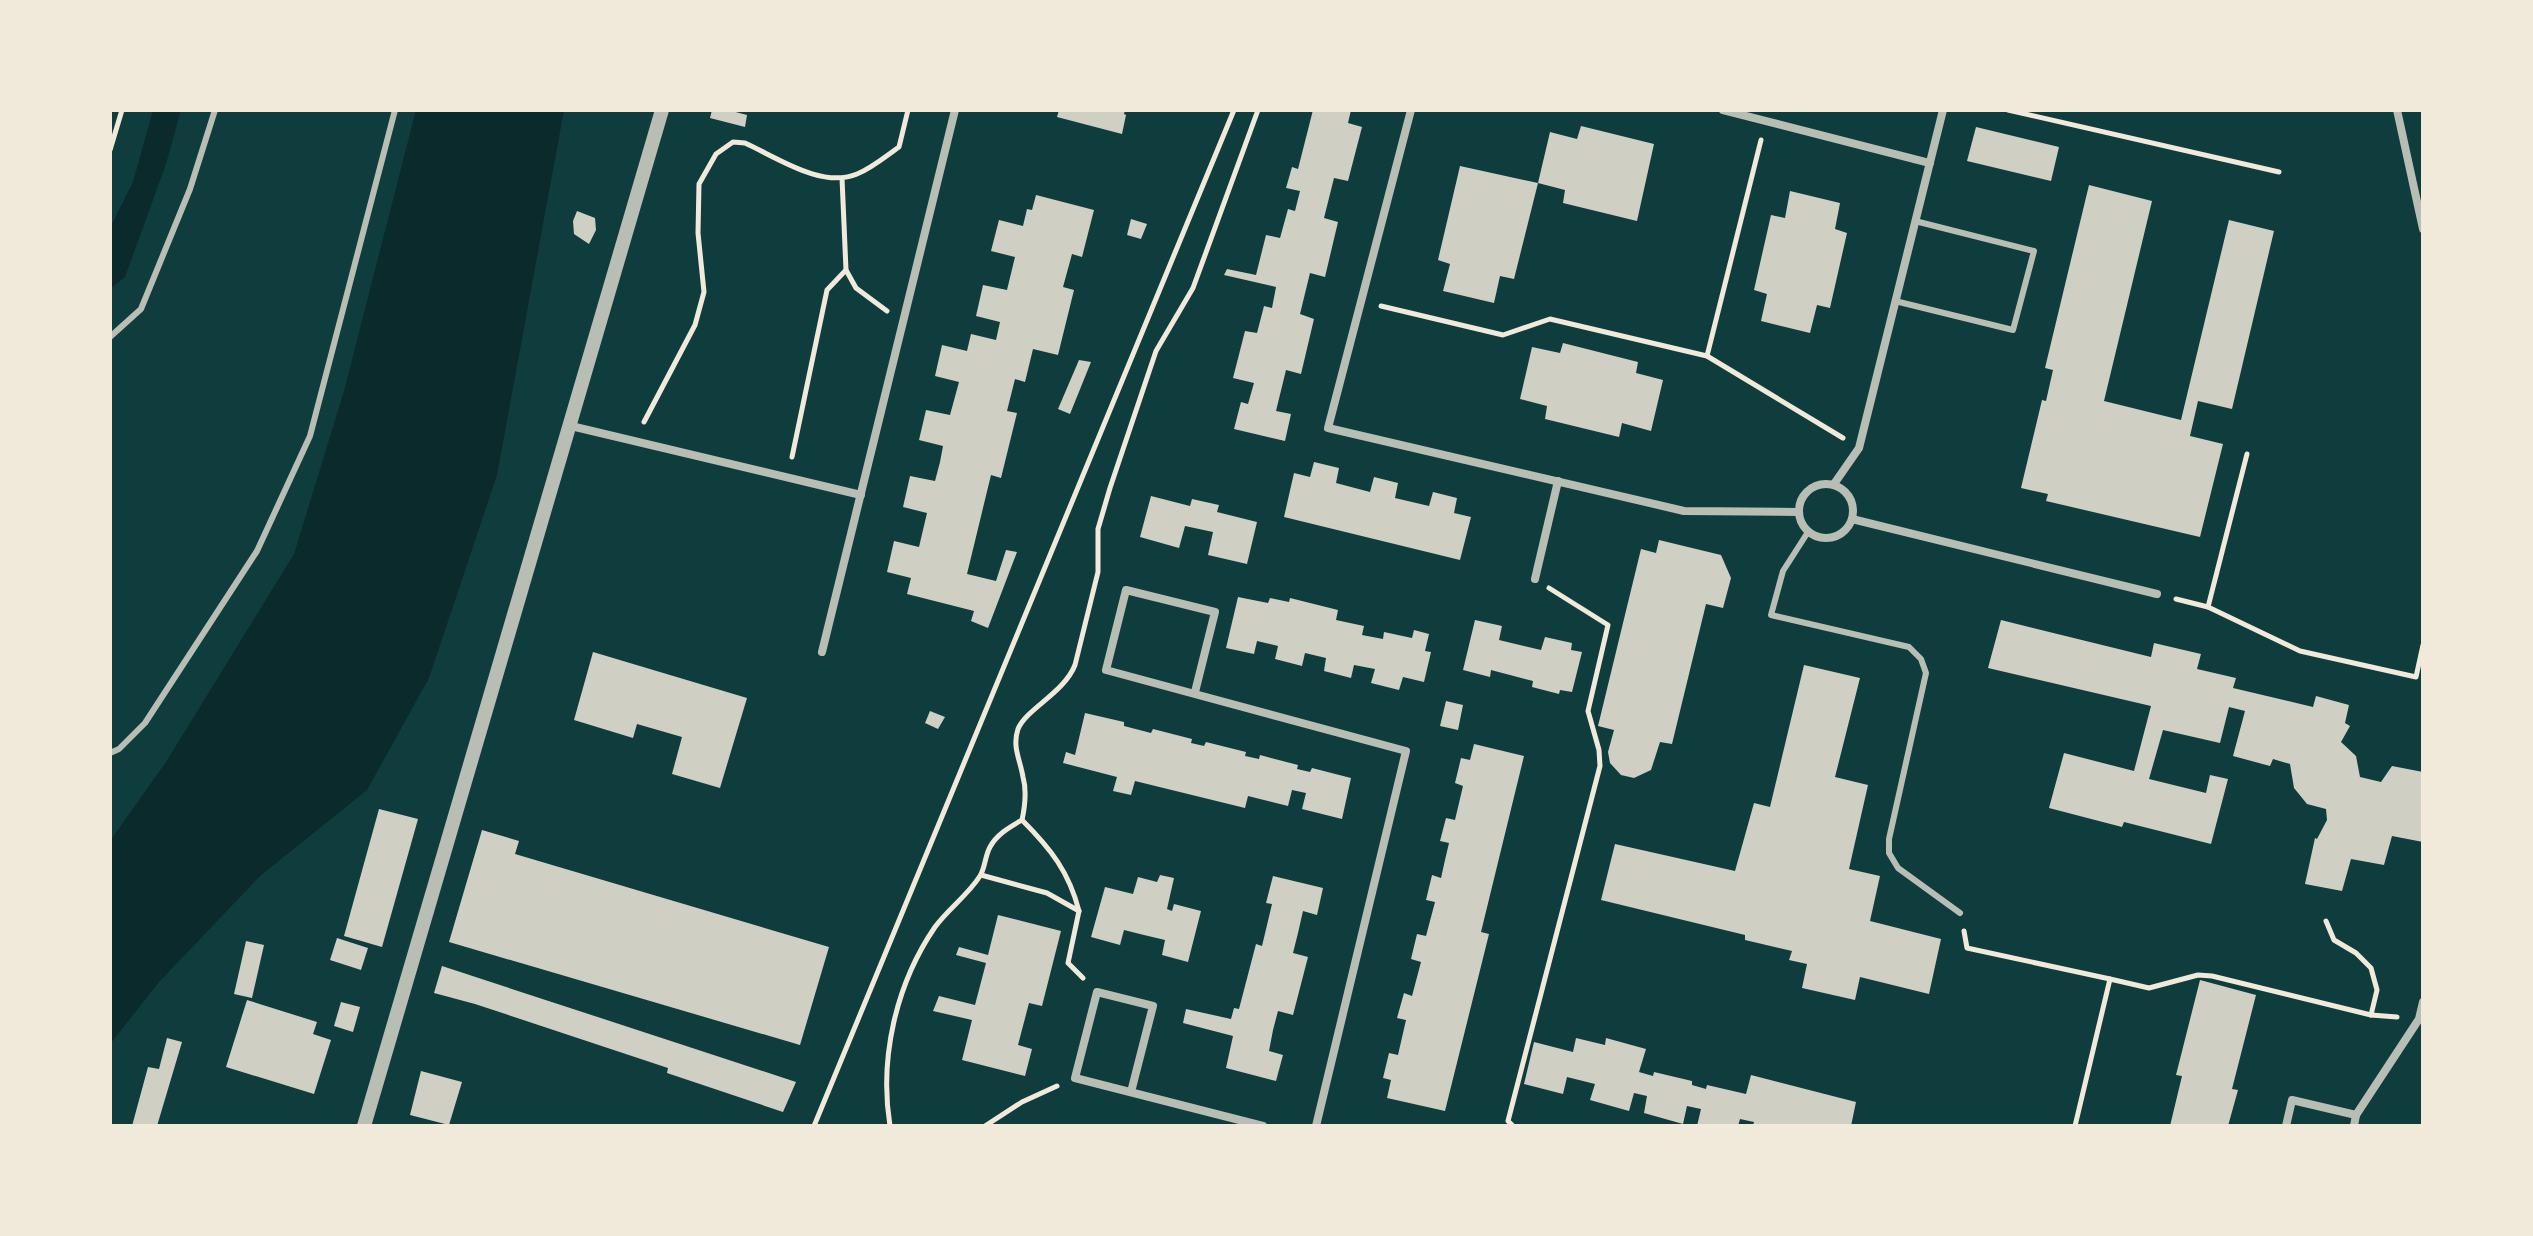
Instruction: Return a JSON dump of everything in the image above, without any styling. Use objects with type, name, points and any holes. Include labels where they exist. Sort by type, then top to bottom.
[{"type":"street","points":[[364,1126],[662,110]]},
{"type":"street","points":[[822,652],[955,110]]},
{"type":"street","points":[[1411,110],[1328,428],[1684,511],[1798,512]]},
{"type":"street","points":[[1723,110],[1930,163]]},
{"type":"street","points":[[1834,484],[1859,448],[1943,110]]},
{"type":"street","points":[[2397,110],[2423,229]]},
{"type":"street","points":[[571,426],[861,495]]},
{"type":"street","points":[[1535,579],[1558,481]]},
{"type":"street","points":[[1834,484],[1851,498],[1854,509],[1852,519],[1847,529],[1828,538],[1817,537],[1801,523],[1799,502],[1804,492],[1813,486],[1834,484]]},
{"type":"street","points":[[1852,519],[2157,594]]},
{"type":"street","points":[[1195,692],[1215,612],[1126,590],[1106,670],[1406,751],[1316,1126]]},
{"type":"street","points":[[1131,1092],[1153,1006],[1097,992],[1075,1078],[1263,1126]]},
{"type":"street","points":[[2354,1126],[2356,1115],[2419,1019],[2423,1002]]},
{"type":"street","points":[[2286,1126],[2292,1100],[2356,1115]]},
{"type":"lane","points":[[110,337],[141,309],[190,189],[215,110]]},
{"type":"lane","points":[[110,753],[119,749],[145,723],[257,551],[310,436],[395,110]]},
{"type":"lane","points":[[1895,301],[2013,330],[2034,251],[1915,221]]},
{"type":"lane","points":[[1808,532],[1783,571],[1771,615],[1909,647],[1921,659],[1926,673],[1889,839],[1889,853],[1898,868],[1960,913]]},
{"type":"path","points":[[110,150],[122,110]]},
{"type":"path","points":[[635,441],[695,325],[704,292],[698,233],[699,184],[716,154],[733,142],[745,143],[814,174],[842,178],[864,171],[899,147],[908,110]]},
{"type":"path","points":[[814,1126],[1234,110]]},
{"type":"path","points":[[890,1126],[885,1099],[898,1001],[910,971],[935,927],[981,875],[990,847],[999,834],[1022,820],[1026,805],[1024,779],[1015,748],[1019,726],[1070,678],[1098,572],[1098,529],[1110,488],[1156,351],[1193,288],[1258,110]]},
{"type":"path","points":[[2008,110],[2279,172]]},
{"type":"path","points":[[1707,356],[1766,121]]},
{"type":"path","points":[[842,178],[846,270],[856,288],[903,322]]},
{"type":"path","points":[[788,477],[827,290],[846,270]]},
{"type":"path","points":[[1361,301],[1503,335],[1550,319],[1707,356],[1859,448]]},
{"type":"path","points":[[2208,607],[2247,454]]},
{"type":"path","points":[[1513,1126],[1508,1121],[1600,766],[1599,750],[1588,711],[1608,625],[1535,579]]},
{"type":"path","points":[[2157,594],[2208,607],[2300,651],[2416,677],[2423,645]]},
{"type":"path","points":[[1022,820],[1044,842],[1072,884],[1079,911],[1068,963],[1097,992]]},
{"type":"path","points":[[981,875],[1047,893],[1079,911]]},
{"type":"path","points":[[1960,913],[1967,948],[2149,988],[2198,975],[2212,976],[2371,1015],[2419,1019]]},
{"type":"path","points":[[2326,921],[2334,940],[2356,953],[2371,968],[2377,990],[2371,1015]]},
{"type":"path","points":[[2075,1126],[2110,979]]},
{"type":"path","points":[[985,1126],[1022,1102],[1075,1078]]},
{"type":"water","points":[[153,110],[181,110],[166,164],[125,277],[110,289],[110,228],[133,182]]},
{"type":"water","points":[[416,110],[564,110],[497,475],[429,678],[367,790],[260,876],[160,981],[110,1044],[110,841],[166,762],[294,554],[344,391]]},
{"type":"building","points":[[712,110],[747,115],[745,127],[710,118]]},
{"type":"building","points":[[1059,110],[1125,110],[1122,134],[1057,117]]},
{"type":"building","points":[[1313,110],[1351,110],[1348,123],[1362,127],[1348,181],[1334,178],[1324,218],[1338,222],[1325,277],[1310,273],[1300,314],[1314,319],[1301,374],[1286,370],[1276,411],[1291,414],[1285,441],[1234,429],[1241,402],[1248,404],[1254,383],[1233,378],[1245,331],[1257,333],[1264,306],[1272,308],[1276,287],[1224,275],[1227,269],[1256,275],[1266,235],[1280,238],[1288,209],[1295,211],[1300,191],[1286,188],[1292,167],[1298,169]]},
{"type":"building","points":[[1581,126],[1654,144],[1637,221],[1563,203],[1565,190],[1538,183],[1550,132],[1577,139]]},
{"type":"building","points":[[1976,127],[2059,147],[2051,181],[1967,161]]},
{"type":"building","points":[[1460,166],[1538,183],[1514,279],[1500,276],[1494,303],[1443,291],[1450,264],[1438,260]]},
{"type":"building","points":[[2089,185],[2152,201],[2104,401],[2181,420],[2229,220],[2274,231],[2232,409],[2198,401],[2190,436],[2223,444],[2200,537],[2046,501],[2048,494],[2021,488],[2042,400],[2046,401],[2053,370],[2045,368]]},
{"type":"building","points":[[1790,191],[1840,203],[1835,229],[1847,233],[1830,308],[1817,305],[1810,333],[1761,321],[1767,294],[1754,290],[1771,215],[1785,218]]},
{"type":"building","points":[[1036,195],[1094,210],[1082,257],[1072,254],[1063,287],[1074,290],[1058,355],[1033,349],[1025,382],[1015,379],[1007,411],[1017,413],[1001,478],[991,475],[967,574],[996,581],[1006,550],[1017,552],[988,628],[971,621],[974,611],[907,594],[911,578],[887,572],[894,541],[919,547],[927,513],[903,507],[910,476],[935,481],[940,462],[943,446],[919,440],[926,410],[950,415],[959,382],[935,376],[942,345],[967,351],[971,334],[996,340],[1000,322],[976,316],[983,285],[1007,290],[1015,257],[991,251],[999,220],[1023,226],[1027,209],[1032,210]]},
{"type":"building","points":[[577,211],[595,218],[596,230],[589,244],[574,234],[573,221]]},
{"type":"building","points":[[1131,219],[1147,224],[1141,239],[1127,235]]},
{"type":"building","points":[[1563,343],[1638,362],[1636,373],[1663,380],[1651,431],[1622,423],[1619,437],[1545,419],[1547,406],[1520,399],[1532,347],[1560,353]]},
{"type":"building","points":[[1079,360],[1091,362],[1070,414],[1058,409]]},
{"type":"building","points":[[1314,462],[1339,468],[1336,483],[1370,492],[1374,477],[1398,483],[1395,498],[1429,506],[1433,492],[1457,498],[1454,513],[1471,517],[1460,560],[1284,517],[1294,473],[1310,477]]},
{"type":"building","points":[[1151,496],[1190,506],[1192,499],[1219,505],[1217,512],[1257,522],[1247,564],[1208,555],[1213,532],[1185,526],[1179,548],[1140,537]]},
{"type":"building","points":[[1659,540],[1721,555],[1731,578],[1723,608],[1706,604],[1672,744],[1660,742],[1651,770],[1634,778],[1621,775],[1610,763],[1608,752],[1614,730],[1598,726],[1641,549],[1656,553]]},
{"type":"building","points":[[1238,597],[1268,603],[1270,598],[1289,602],[1290,598],[1338,610],[1336,620],[1364,626],[1362,635],[1383,639],[1384,632],[1412,638],[1414,630],[1429,634],[1425,651],[1431,652],[1424,682],[1403,677],[1399,690],[1371,683],[1375,669],[1354,665],[1351,678],[1324,671],[1326,658],[1305,653],[1302,666],[1275,659],[1278,646],[1257,641],[1254,654],[1226,648]]},
{"type":"building","points":[[1475,620],[1502,626],[1499,640],[1541,650],[1545,637],[1572,643],[1571,650],[1582,652],[1572,692],[1560,690],[1559,694],[1532,687],[1533,681],[1491,670],[1490,677],[1463,670]]},
{"type":"building","points":[[2001,620],[2151,657],[2154,643],[2201,654],[2197,669],[2236,678],[2233,688],[2313,707],[2316,696],[2349,705],[2345,723],[2350,726],[2341,742],[2356,756],[2360,777],[2381,782],[2392,766],[2423,772],[2423,842],[2392,836],[2384,865],[2351,859],[2342,891],[2305,884],[2315,838],[2327,820],[2326,809],[2307,804],[2294,788],[2290,764],[2273,759],[2270,766],[2233,756],[2245,711],[2229,707],[2220,743],[2163,730],[2149,779],[2206,793],[2210,775],[2228,779],[2211,844],[2124,822],[2122,827],[2049,808],[2064,753],[2134,771],[2151,706],[1988,668]]},
{"type":"building","points":[[593,652],[747,698],[720,788],[672,774],[682,737],[637,724],[633,738],[574,720]]},
{"type":"building","points":[[1804,665],[1860,678],[1835,777],[1868,785],[1849,869],[1880,876],[1870,921],[1941,939],[1929,994],[1860,977],[1855,1000],[1802,988],[1807,964],[1789,960],[1792,951],[1745,940],[1745,935],[1601,900],[1615,844],[1735,871],[1754,803],[1770,807]]},
{"type":"building","points":[[1446,701],[1463,705],[1458,730],[1440,726]]},
{"type":"building","points":[[930,711],[945,717],[938,729],[925,723]]},
{"type":"building","points":[[1085,713],[1124,722],[1124,726],[1151,733],[1153,729],[1192,739],[1191,743],[1204,746],[1206,742],[1246,752],[1245,756],[1259,759],[1260,755],[1298,765],[1297,769],[1310,772],[1312,768],[1351,778],[1342,819],[1302,809],[1306,793],[1292,790],[1288,806],[1248,796],[1245,808],[1135,781],[1131,795],[1113,791],[1117,777],[1063,763],[1066,752],[1075,755]]},
{"type":"building","points":[[1474,744],[1524,756],[1481,932],[1489,934],[1445,1111],[1387,1098],[1391,1080],[1383,1078],[1389,1053],[1398,1055],[1406,1020],[1397,1018],[1404,993],[1412,996],[1421,962],[1411,959],[1417,934],[1426,936],[1435,902],[1426,900],[1432,875],[1441,878],[1449,843],[1440,841],[1446,818],[1455,820],[1463,786],[1455,783],[1461,758],[1470,760]]},
{"type":"building","points":[[379,809],[418,819],[382,947],[344,936]]},
{"type":"building","points":[[482,830],[519,841],[515,854],[829,947],[800,1045],[449,942]]},
{"type":"building","points":[[1160,875],[1174,878],[1167,909],[1172,911],[1174,904],[1201,911],[1188,962],[1162,955],[1165,940],[1124,930],[1120,945],[1091,937],[1105,887],[1133,894],[1138,877],[1157,882]]},
{"type":"building","points":[[1273,876],[1323,888],[1317,915],[1303,911],[1293,953],[1308,957],[1293,1015],[1278,1011],[1273,1030],[1269,1051],[1283,1055],[1276,1081],[1226,1068],[1233,1036],[1183,1023],[1186,1009],[1231,1019],[1234,1008],[1239,1009],[1256,944],[1262,946],[1272,904],[1266,903]]},
{"type":"building","points":[[998,915],[1061,931],[1042,1006],[1029,1003],[1018,1045],[1032,1049],[1025,1076],[962,1060],[972,1020],[933,1011],[939,996],[975,1005],[986,963],[956,955],[959,947],[988,955]]},
{"type":"building","points":[[337,938],[368,948],[361,970],[330,960]]},
{"type":"building","points":[[246,941],[264,945],[252,998],[234,994]]},
{"type":"building","points":[[442,966],[796,1082],[783,1112],[667,1073],[668,1068],[434,993]]},
{"type":"building","points":[[2200,980],[2256,995],[2232,1089],[2238,1090],[2228,1126],[2170,1126],[2182,1076],[2176,1075]]},
{"type":"building","points":[[247,1000],[317,1022],[313,1034],[331,1040],[314,1094],[226,1067]]},
{"type":"building","points":[[341,1002],[360,1007],[353,1032],[334,1026]]},
{"type":"building","points":[[167,1038],[182,1042],[157,1126],[132,1126],[148,1067],[159,1069]]},
{"type":"building","points":[[1576,1038],[1605,1045],[1606,1038],[1646,1049],[1639,1072],[1653,1076],[1654,1072],[1692,1081],[1692,1085],[1706,1089],[1707,1085],[1746,1094],[1751,1075],[1856,1102],[1851,1126],[1753,1126],[1754,1122],[1740,1119],[1738,1126],[1697,1126],[1701,1109],[1687,1106],[1683,1124],[1644,1113],[1647,1096],[1634,1093],[1629,1111],[1590,1100],[1595,1084],[1567,1077],[1563,1094],[1524,1084],[1534,1042],[1573,1052]]},
{"type":"building","points":[[421,1071],[462,1082],[449,1125],[410,1115]]}]
